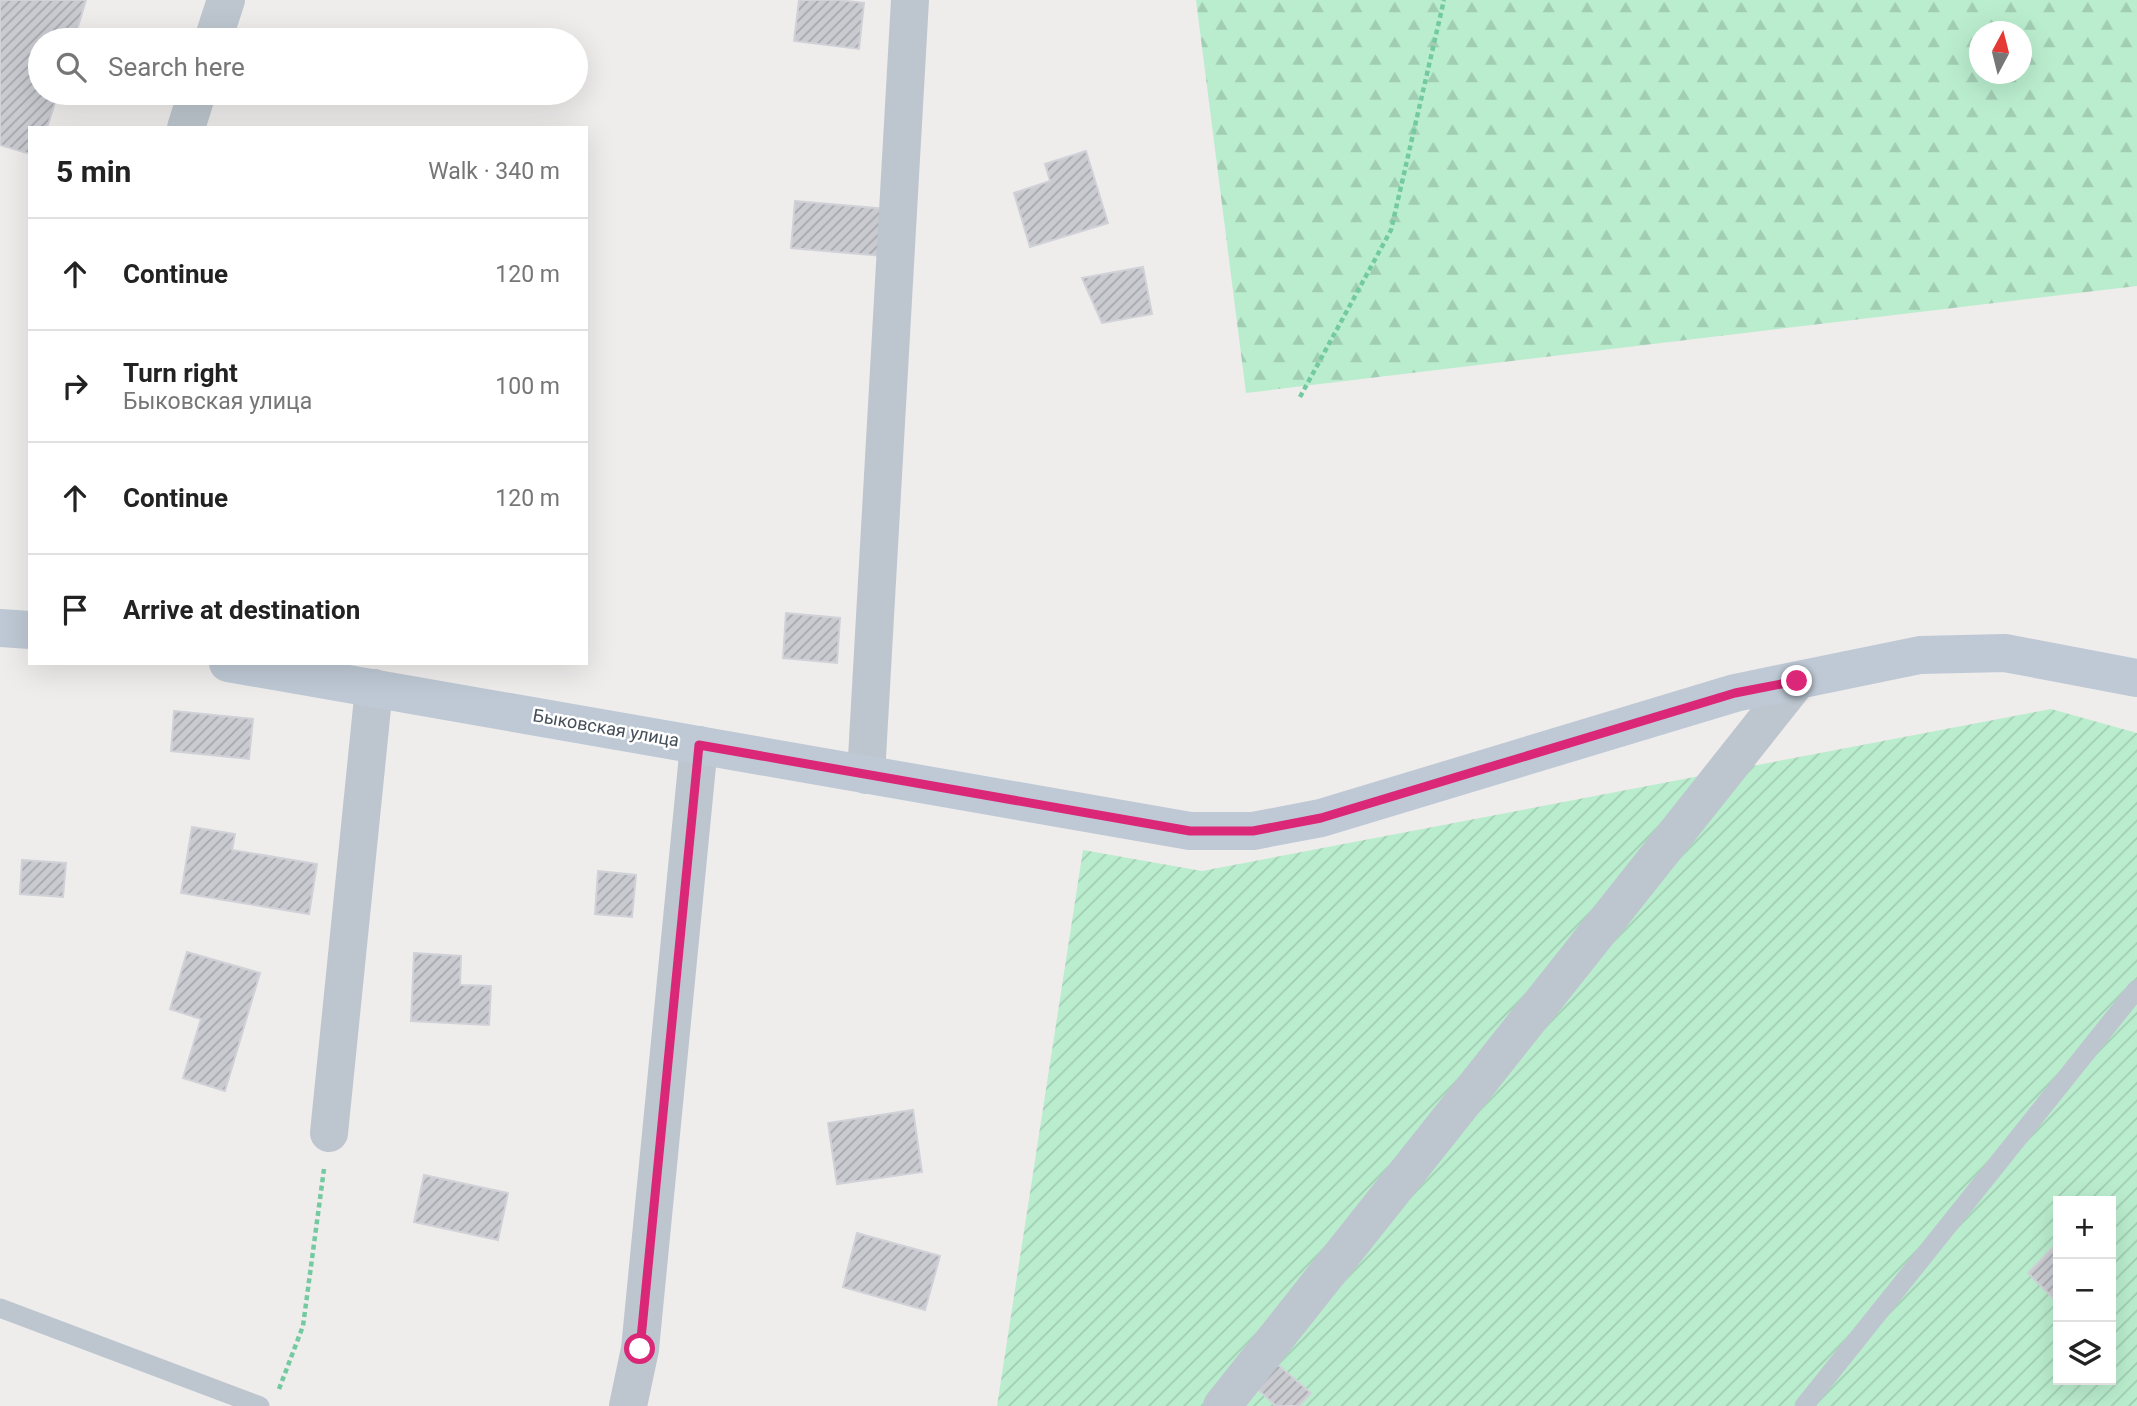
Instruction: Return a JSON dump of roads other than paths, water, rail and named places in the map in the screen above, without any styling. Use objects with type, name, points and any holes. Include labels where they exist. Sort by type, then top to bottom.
[{"type":"street","points":[[217,28],[226,0]]},
{"type":"street","points":[[866,775],[911,0]]},
{"type":"street","points":[[187,126],[193,105]]},
{"type":"street","name":"Быковская улица","points":[[240,665],[1190,831],[1253,831],[1321,818],[1735,693],[1920,655],[2005,653],[2137,678]]},
{"type":"street","points":[[1222,1406],[1797,681]]},
{"type":"street","points":[[329,1133],[374,688]]},
{"type":"street","points":[[628,1406],[640,1349],[699,745]]},
{"type":"lane","points":[[1804,1406],[2137,989]]},
{"type":"lane","points":[[0,1308],[260,1406]]}]
